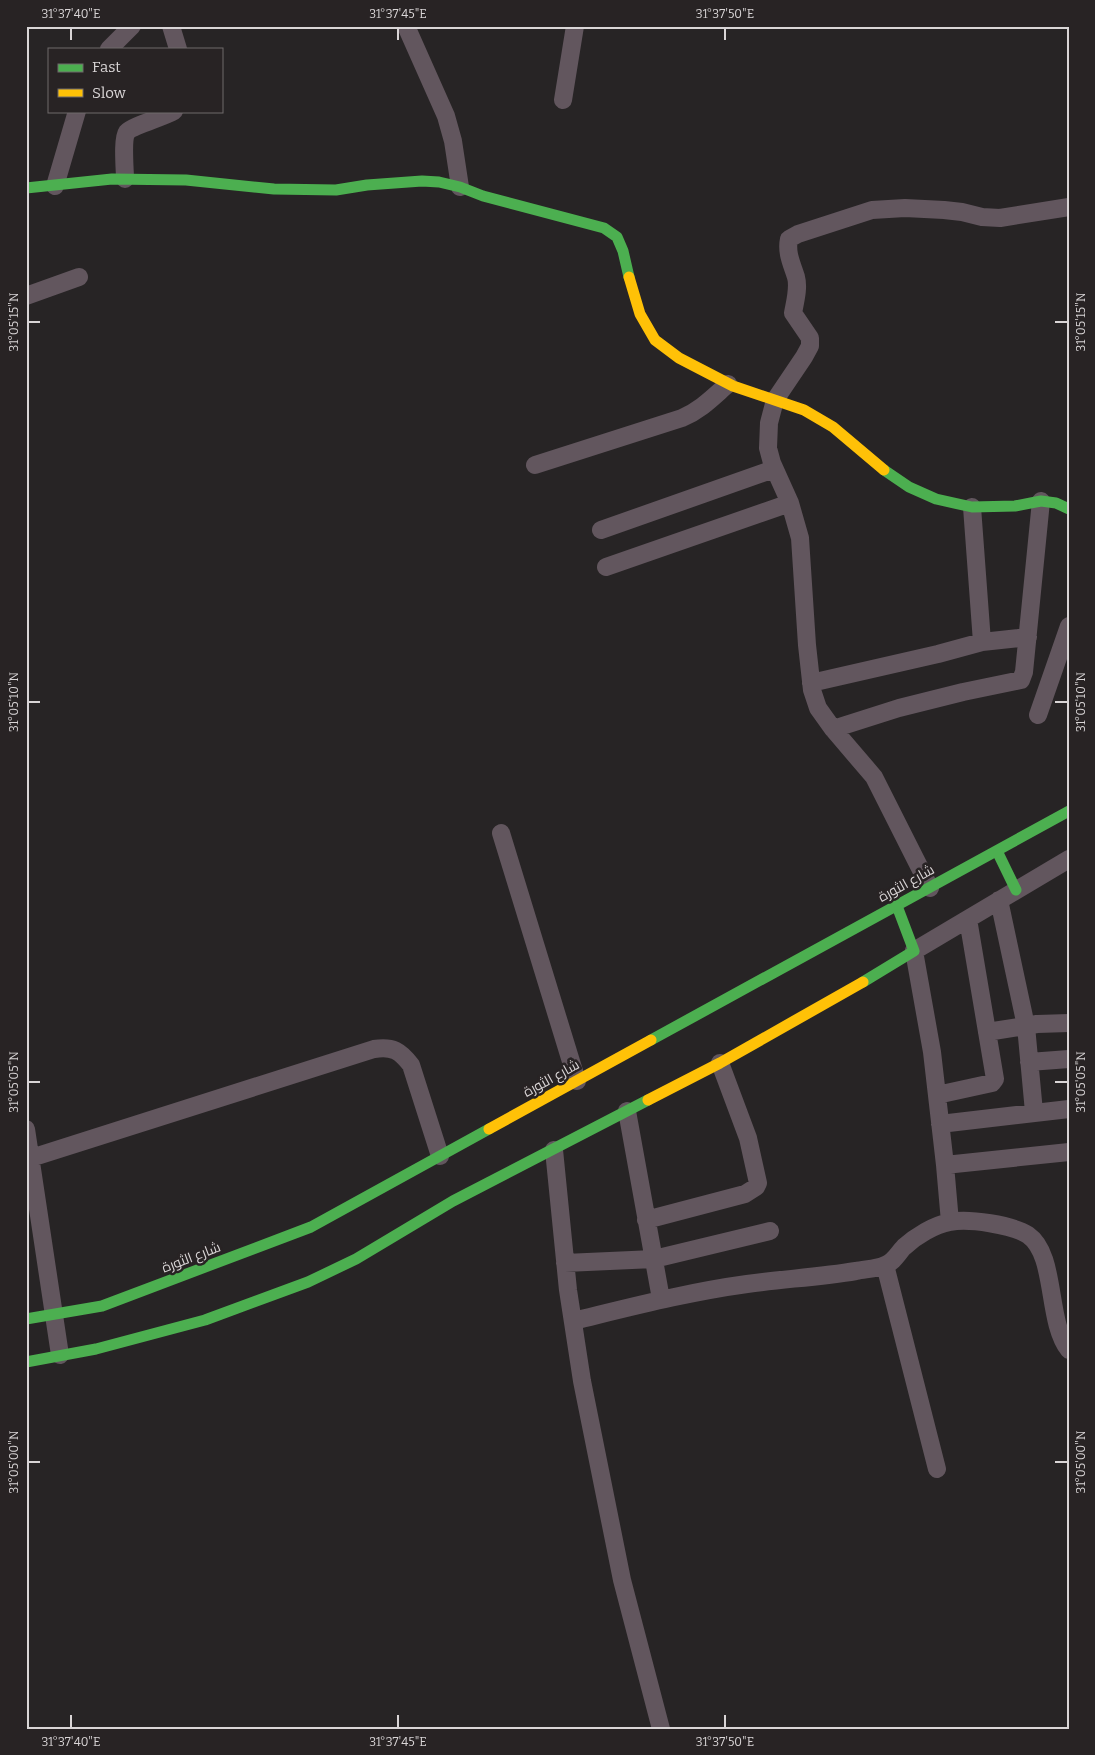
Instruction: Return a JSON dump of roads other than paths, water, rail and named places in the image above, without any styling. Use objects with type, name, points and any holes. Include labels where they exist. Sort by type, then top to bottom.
[{"type":"street","points":[[110,48],[132,26]]},
{"type":"street","points":[[171,26],[178,48]]},
{"type":"street","points":[[406,26],[446,116],[453,141],[460,187]]},
{"type":"street","points":[[563,100],[575,26]]},
{"type":"street","points":[[55,186],[77,112]]},
{"type":"street","points":[[125,179],[125,141],[128,132],[134,127],[162,118],[172,112]]},
{"type":"street","points":[[26,188],[112,179],[186,180],[274,189],[336,190],[368,185],[422,181],[439,182],[460,187],[483,196],[604,228],[617,238],[623,251],[630,283],[640,314],[655,340],[679,358],[728,384],[804,410],[833,427],[882,469],[908,488],[936,499],[972,508],[1015,506],[1041,501],[1056,502],[1069,509]]},
{"type":"street","points":[[930,888],[874,777],[833,729],[818,708],[811,683],[800,538],[790,503],[774,469],[768,448],[768,436],[775,400],[810,346],[810,338],[807,332],[793,313],[797,294],[797,278],[787,248],[789,238],[872,210],[906,208],[962,212],[982,217],[1000,218],[1069,207]]},
{"type":"street","points":[[26,296],[79,276]]},
{"type":"street","points":[[535,464],[682,418],[694,413],[705,405],[728,384]]},
{"type":"street","points":[[601,530],[774,469]]},
{"type":"street","points":[[833,729],[899,708],[1021,680],[1024,672],[1028,637],[1041,501]]},
{"type":"street","points":[[606,567],[790,503]]},
{"type":"street","points":[[972,508],[982,642]]},
{"type":"street","points":[[1038,715],[1069,626]]},
{"type":"street","points":[[811,683],[982,642],[1028,637]]},
{"type":"street","name":"شارع الثورة","points":[[26,1319],[102,1306],[311,1227],[1069,812]]},
{"type":"street","points":[[501,833],[576,1081]]},
{"type":"street","points":[[997,851],[1016,890]]},
{"type":"street","points":[[26,1362],[96,1349],[205,1320],[308,1282],[356,1259],[453,1201],[720,1063],[801,1018],[1069,858]]},
{"type":"street","points":[[999,900],[1026,1026],[1034,1112]]},
{"type":"street","points":[[896,906],[914,951],[932,1052],[950,1222]]},
{"type":"street","points":[[937,1095],[995,1081],[968,919]]},
{"type":"street","points":[[987,1032],[1026,1026],[1069,1023]]},
{"type":"street","points":[[30,1158],[385,1047],[394,1049],[402,1054],[411,1065],[440,1156]]},
{"type":"street","points":[[1029,1062],[1069,1059]]},
{"type":"street","points":[[646,1220],[745,1194],[756,1187],[758,1183],[748,1138],[720,1063]]},
{"type":"street","points":[[940,1124],[1069,1109]]},
{"type":"street","points":[[627,1111],[661,1299]]},
{"type":"street","points":[[26,1129],[60,1355]]},
{"type":"street","points":[[554,1150],[565,1263],[582,1381],[622,1580],[661,1729]]},
{"type":"street","points":[[945,1165],[1069,1152]]},
{"type":"street","points":[[573,1321],[661,1299],[746,1284],[834,1275],[885,1265],[893,1260],[909,1243],[938,1226],[950,1222],[978,1221],[1026,1234],[1037,1244],[1043,1257],[1059,1330],[1069,1350]]},
{"type":"street","points":[[565,1263],[654,1259],[770,1231]]},
{"type":"street","points":[[885,1265],[937,1469]]}]
